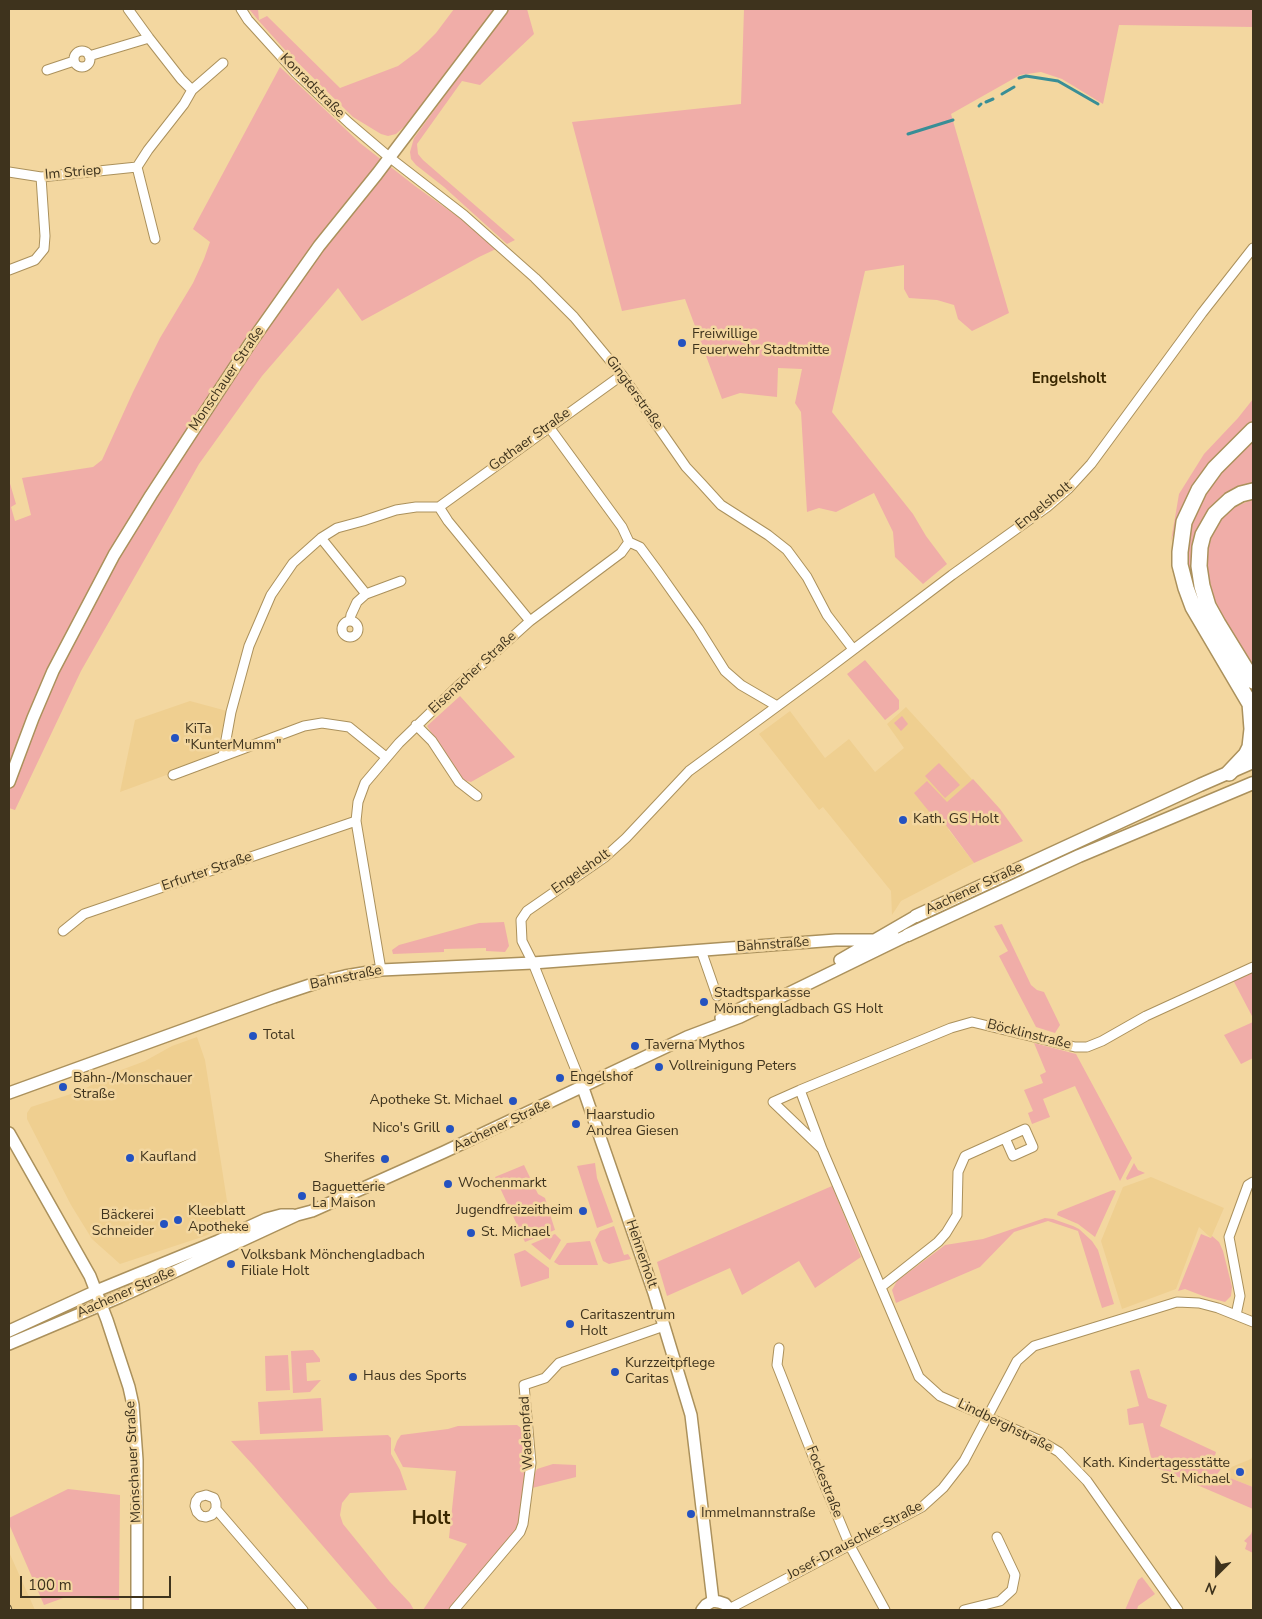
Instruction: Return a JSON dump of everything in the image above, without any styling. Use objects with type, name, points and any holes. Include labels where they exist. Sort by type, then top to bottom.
[{"type":"highway","points":[[1229,773],[1246,755],[1250,747],[1252,729],[1251,706],[1193,607],[1180,565],[1180,552],[1184,522],[1199,490],[1215,468],[1253,430]]},
{"type":"highway","points":[[1253,491],[1241,494],[1230,500],[1215,514],[1203,535],[1199,566],[1208,606],[1253,681]]},
{"type":"main road","name":"Monschauer Straße","points":[[9,782],[32,718],[53,671],[114,555],[151,495],[249,345],[319,246],[390,157],[502,9]]},
{"type":"main road","name":"Aachener Straße","points":[[9,1344],[297,1215],[312,1211],[404,1171],[583,1088],[703,1030],[723,1016],[806,978],[916,916],[1054,851],[1253,762]]},
{"type":"main road","name":"Aachener Straße","points":[[703,1030],[718,1027],[740,1017],[908,935],[1079,856],[1253,783]]},
{"type":"main road","name":"Bahnstraße","points":[[845,940],[916,916]]},
{"type":"main road","name":"Bahnstraße","points":[[9,1093],[319,982],[345,976],[381,970],[533,963],[845,940],[874,940],[908,935]]},
{"type":"main road","name":"Hehnerholt","points":[[583,1088],[664,1326],[693,1426],[713,1602]]},
{"type":"main road","name":"Monschauer Straße","points":[[9,1133],[84,1266],[96,1291],[124,1367],[133,1405],[137,1460],[137,1610]]},
{"type":"main road","name":"Aachener Straße","points":[[9,1331],[96,1291],[218,1241],[266,1219],[281,1215],[297,1215]]},
{"type":"main road","points":[[702,1610],[706,1605],[713,1602],[725,1604],[729,1609]]},
{"type":"street","points":[[128,9],[181,79],[192,90]]},
{"type":"street","name":"Konradstraße","points":[[241,9],[248,20],[296,73],[349,123],[390,157]]},
{"type":"street","points":[[47,70],[74,61],[75,54],[81,51],[84,51],[89,56],[149,38]]},
{"type":"street","points":[[154,239],[137,167],[184,104],[192,90],[223,63]]},
{"type":"street","name":"Gingterstraße","points":[[390,157],[464,215],[535,278],[574,317],[622,375],[686,467],[721,505],[768,535],[786,550],[807,576],[827,615],[854,649]]},
{"type":"street","name":"Im Striep","points":[[9,172],[41,176],[137,167]]},
{"type":"street","points":[[9,270],[35,260],[44,248],[41,176]]},
{"type":"street","name":"Engelsholt","points":[[583,1088],[533,963],[522,941],[521,920],[528,911],[605,857],[626,838],[689,771],[776,706],[826,672],[952,575],[1047,507],[1069,488],[1091,464],[1202,313],[1253,248]]},
{"type":"street","name":"Gothaer Straße","points":[[439,507],[622,375]]},
{"type":"street","points":[[549,427],[622,527],[629,542],[640,547],[651,562],[698,628],[725,671],[741,685],[776,706]]},
{"type":"street","points":[[223,756],[231,712],[249,646],[271,595],[293,563],[321,538],[337,528],[363,522],[396,510],[416,507],[439,507],[448,521],[530,621]]},
{"type":"street","points":[[321,538],[366,594]]},
{"type":"street","name":"Eisenacher Straße","points":[[381,970],[356,821],[358,802],[365,783],[416,725],[530,621],[621,553],[629,542]]},
{"type":"street","points":[[350,621],[357,602],[366,594],[401,582]]},
{"type":"street","points":[[173,775],[304,726],[322,723],[349,727],[386,757]]},
{"type":"street","points":[[416,725],[432,741],[460,782],[476,796]]},
{"type":"street","name":"Erfurter Straße","points":[[63,931],[84,914],[356,821]]},
{"type":"street","points":[[701,950],[717,996]]},
{"type":"street","name":"Böcklinstraße","points":[[800,1090],[951,1028],[972,1022],[1075,1047],[1087,1047],[1102,1041],[1146,1016],[1253,967]]},
{"type":"street","name":"Lindberghstraße","points":[[822,1149],[773,1102],[800,1090],[822,1149],[918,1377],[940,1396],[1039,1440],[1059,1452],[1087,1481],[1178,1610]]},
{"type":"street","points":[[881,1287],[938,1242],[946,1233],[957,1215],[958,1172],[964,1156],[1005,1138]]},
{"type":"street","points":[[1236,1315],[1240,1296],[1229,1236],[1248,1185],[1253,1182]]},
{"type":"street","name":"Josef-Drauschke-Straße","points":[[729,1609],[922,1507],[942,1488],[964,1461],[988,1417],[1006,1378],[1017,1361],[1034,1346],[1177,1302],[1199,1303],[1253,1322]]},
{"type":"street","name":"Wadenpfad","points":[[454,1610],[520,1532],[523,1524],[531,1463],[524,1385],[545,1378],[559,1362],[664,1326]]},
{"type":"street","name":"Fockestraße","points":[[779,1348],[776,1365],[850,1546],[885,1610]]},
{"type":"street","points":[[216,1509],[303,1610]]},
{"type":"street","points":[[964,1610],[1000,1601],[1012,1590],[1015,1575],[996,1537]]},
{"type":"shaded area","points":[[249,9],[258,9],[259,20],[267,16],[340,88],[398,66],[418,51],[436,33],[454,9],[496,9],[405,126],[396,134],[388,136],[381,134],[353,117],[286,51]]},
{"type":"shaded area","points":[[508,9],[527,9],[534,34],[480,85],[462,81],[417,144],[418,154],[423,160],[515,240],[507,244],[444,187],[416,165],[411,159],[410,152],[414,138]]},
{"type":"shaded area","points":[[744,9],[1253,9],[1253,27],[1119,25],[1103,104],[1062,79],[1041,72],[1020,75],[951,114],[1009,313],[972,331],[958,319],[954,305],[937,300],[909,298],[904,289],[904,265],[865,271],[832,412],[913,514],[926,536],[947,564],[923,584],[895,557],[893,532],[874,493],[836,512],[819,508],[807,512],[801,412],[795,403],[802,369],[778,368],[777,397],[740,393],[722,399],[685,299],[622,311],[572,122],[741,104]]},
{"type":"shaded area","points":[[280,67],[360,143],[468,224],[496,249],[362,321],[338,288],[262,376],[199,464],[81,671],[15,810],[9,808],[9,480],[16,504],[11,507],[15,521],[31,515],[22,478],[93,467],[102,460],[160,338],[193,283],[204,259],[210,242],[193,229]]},
{"type":"shaded area","points":[[1253,399],[1253,420],[1210,464],[1180,516],[1171,541],[1179,494],[1204,454]]},
{"type":"shaded area","points":[[1253,438],[1253,488],[1204,523],[1200,612],[1186,566],[1189,526],[1201,499],[1223,469]]},
{"type":"shaded area","points":[[1253,499],[1253,669],[1226,625],[1214,598],[1207,571],[1206,557],[1214,528],[1222,518],[1233,508]]},
{"type":"shaded area","points":[[865,660],[899,700],[899,709],[885,720],[847,674]]},
{"type":"shaded area","points":[[460,696],[515,757],[471,782],[463,780],[427,726]]},
{"type":"shaded area","name":"KiTa \"KunterMumm\"","points":[[190,701],[227,711],[215,756],[172,769],[169,774],[120,792],[135,720]]},
{"type":"shaded area","name":"Kath. GS Holt","points":[[906,707],[1000,810],[948,829],[974,863],[901,901],[892,915],[891,891],[823,807],[819,810],[759,734],[790,711],[825,758],[849,739],[875,772],[904,748],[887,724]]},
{"type":"shaded area","points":[[902,716],[908,724],[901,731],[894,723]]},
{"type":"shaded area","points":[[939,763],[960,785],[945,798],[925,776]]},
{"type":"shaded area","points":[[973,779],[1000,809],[1023,841],[974,863],[940,817],[936,820],[914,793],[927,781],[947,802]]},
{"type":"shaded area","points":[[504,922],[509,946],[505,952],[486,951],[486,948],[444,949],[444,952],[393,954],[392,950],[399,945],[479,923]]},
{"type":"shaded area","points":[[1002,924],[1031,985],[1037,990],[1044,992],[1060,1025],[1055,1033],[1036,1027],[999,956],[1008,951],[994,926]]},
{"type":"shaded area","points":[[1253,971],[1253,1018],[1233,980]]},
{"type":"shaded area","points":[[1253,1022],[1253,1058],[1241,1064],[1224,1035]]},
{"type":"shaded area","points":[[197,1037],[205,1060],[227,1201],[236,1222],[205,1236],[120,1264],[92,1239],[71,1205],[27,1119],[27,1113],[31,1107],[83,1090],[108,1075],[145,1061],[172,1046]]},
{"type":"shaded area","points":[[1034,1043],[1076,1054],[1132,1158],[1120,1181],[1075,1086],[1043,1099],[1050,1117],[1032,1124],[1028,1113],[1033,1111],[1024,1090],[1043,1083],[1040,1075],[1046,1072]]},
{"type":"shaded area","points":[[595,1163],[597,1178],[613,1222],[597,1228],[577,1166]]},
{"type":"shaded area","points":[[1134,1163],[1138,1170],[1145,1173],[1127,1180],[1126,1178]]},
{"type":"shaded area","points":[[524,1165],[538,1194],[545,1198],[555,1230],[525,1242],[495,1177]]},
{"type":"shaded area","points":[[1151,1177],[1224,1208],[1211,1238],[1199,1227],[1176,1289],[1122,1309],[1101,1241],[1123,1187]]},
{"type":"shaded area","points":[[832,1186],[861,1257],[815,1288],[799,1261],[742,1295],[730,1268],[667,1296],[657,1262]]},
{"type":"shaded area","points":[[1113,1190],[1116,1191],[1095,1237],[1078,1224],[1057,1215],[1058,1212]]},
{"type":"shaded area","points":[[1045,1218],[1073,1226],[1092,1241],[1098,1250],[1114,1304],[1102,1308],[1078,1231],[1048,1221],[1014,1232],[980,1267],[896,1303],[892,1290],[897,1281],[945,1245],[983,1239]]},
{"type":"shaded area","points":[[614,1226],[624,1255],[628,1254],[631,1259],[609,1264],[603,1261],[595,1240],[600,1231]]},
{"type":"shaded area","points":[[555,1234],[561,1240],[550,1260],[531,1244]]},
{"type":"shaded area","points":[[1201,1234],[1211,1238],[1212,1236],[1219,1242],[1223,1251],[1232,1287],[1231,1296],[1225,1302],[1185,1289],[1178,1291]]},
{"type":"shaded area","points":[[590,1241],[598,1265],[559,1265],[554,1262],[567,1243]]},
{"type":"shaded area","points":[[525,1250],[549,1268],[549,1278],[521,1287],[514,1254]]},
{"type":"shaded area","points":[[313,1350],[320,1359],[320,1362],[306,1363],[307,1381],[321,1380],[310,1392],[293,1393],[291,1351]]},
{"type":"shaded area","points":[[288,1355],[290,1390],[266,1391],[265,1356]]},
{"type":"shaded area","points":[[1139,1369],[1148,1398],[1167,1405],[1160,1426],[1216,1452],[1214,1459],[1224,1463],[1213,1479],[1225,1476],[1253,1487],[1253,1509],[1153,1466],[1143,1423],[1129,1425],[1127,1409],[1139,1406],[1130,1371]]},
{"type":"shaded area","points":[[321,1398],[323,1431],[260,1434],[258,1402]]},
{"type":"shaded area","points":[[517,1425],[524,1430],[528,1465],[520,1521],[516,1530],[449,1610],[423,1610],[467,1544],[449,1538],[456,1471],[403,1467],[394,1450],[397,1441],[401,1435],[458,1426]]},
{"type":"shaded area","points":[[388,1435],[391,1438],[391,1454],[400,1470],[407,1490],[350,1493],[342,1503],[340,1515],[343,1524],[414,1610],[378,1610],[231,1441]]},
{"type":"shaded area","name":"Kath. Kindertagesstätte St. Michael","points":[[1253,1455],[1253,1487],[1225,1476],[1229,1468],[1251,1459]]},
{"type":"shaded area","points":[[553,1464],[576,1465],[576,1477],[532,1488],[533,1477],[537,1469]]},
{"type":"shaded area","points":[[68,1489],[120,1495],[119,1600],[66,1597],[44,1605],[9,1524],[9,1518]]},
{"type":"shaded area","points":[[1253,1528],[1253,1553],[1245,1549],[1247,1543],[1244,1541],[1251,1534]]},
{"type":"shaded area","points":[[9,1552],[35,1610],[9,1610]]},
{"type":"shaded area","points":[[1142,1577],[1155,1594],[1138,1606],[1137,1610],[1125,1610],[1138,1580]]},
{"type":"waterway","points":[[1019,78],[1026,76],[1058,81],[1098,104]]},
{"type":"waterway","points":[[1002,94],[1014,87]]},
{"type":"waterway","points":[[986,102],[993,99]]},
{"type":"waterway","points":[[908,134],[953,120]]},
{"type":"place","name":"Freiwillige Feuerwehr Stadtmitte","points":[[682,343]]},
{"type":"place","name":"KiTa \"KunterMumm\"","points":[[175,738]]},
{"type":"place","name":"Kath. GS Holt","points":[[903,820]]},
{"type":"place","name":"Stadtsparkasse Mönchengladbach GS Holt","points":[[704,1002]]},
{"type":"place","name":"Total","points":[[253,1036]]},
{"type":"place","name":"Taverna Mythos","points":[[635,1046]]},
{"type":"place","name":"Vollreinigung Peters","points":[[659,1067]]},
{"type":"place","name":"Engelshof","points":[[560,1078]]},
{"type":"place","name":"Bahn-/Monschauer Straße","points":[[63,1087]]},
{"type":"place","name":"Apotheke St. Michael","points":[[513,1101]]},
{"type":"place","name":"Haarstudio Andrea Giesen","points":[[576,1124]]},
{"type":"place","name":"Nico's Grill","points":[[450,1129]]},
{"type":"place","name":"Kaufland","points":[[130,1158]]},
{"type":"place","name":"Sherifes","points":[[385,1159]]},
{"type":"place","name":"Wochenmarkt","points":[[448,1184]]},
{"type":"place","name":"Baguetterie La Maison","points":[[302,1196]]},
{"type":"place","name":"Jugendfreizeitheim","points":[[583,1211]]},
{"type":"place","name":"Kleeblatt Apotheke","points":[[178,1220]]},
{"type":"place","name":"Bäckerei Schneider","points":[[164,1224]]},
{"type":"place","name":"St. Michael","points":[[471,1233]]},
{"type":"place","name":"Volksbank Mönchengladbach Filiale Holt","points":[[231,1264]]},
{"type":"place","name":"Caritaszentrum Holt","points":[[570,1324]]},
{"type":"place","name":"Kurzzeitpflege Caritas","points":[[615,1372]]},
{"type":"place","name":"Haus des Sports","points":[[353,1377]]},
{"type":"place","name":"Kath. Kindertagesstätte St. Michael","points":[[1240,1472]]},
{"type":"place","name":"Immelmannstraße","points":[[691,1514]]},
{"type":"district","name":"Engelsholt","points":[[1069,379]]},
{"type":"district","name":"Holt","points":[[431,1519]]}]
